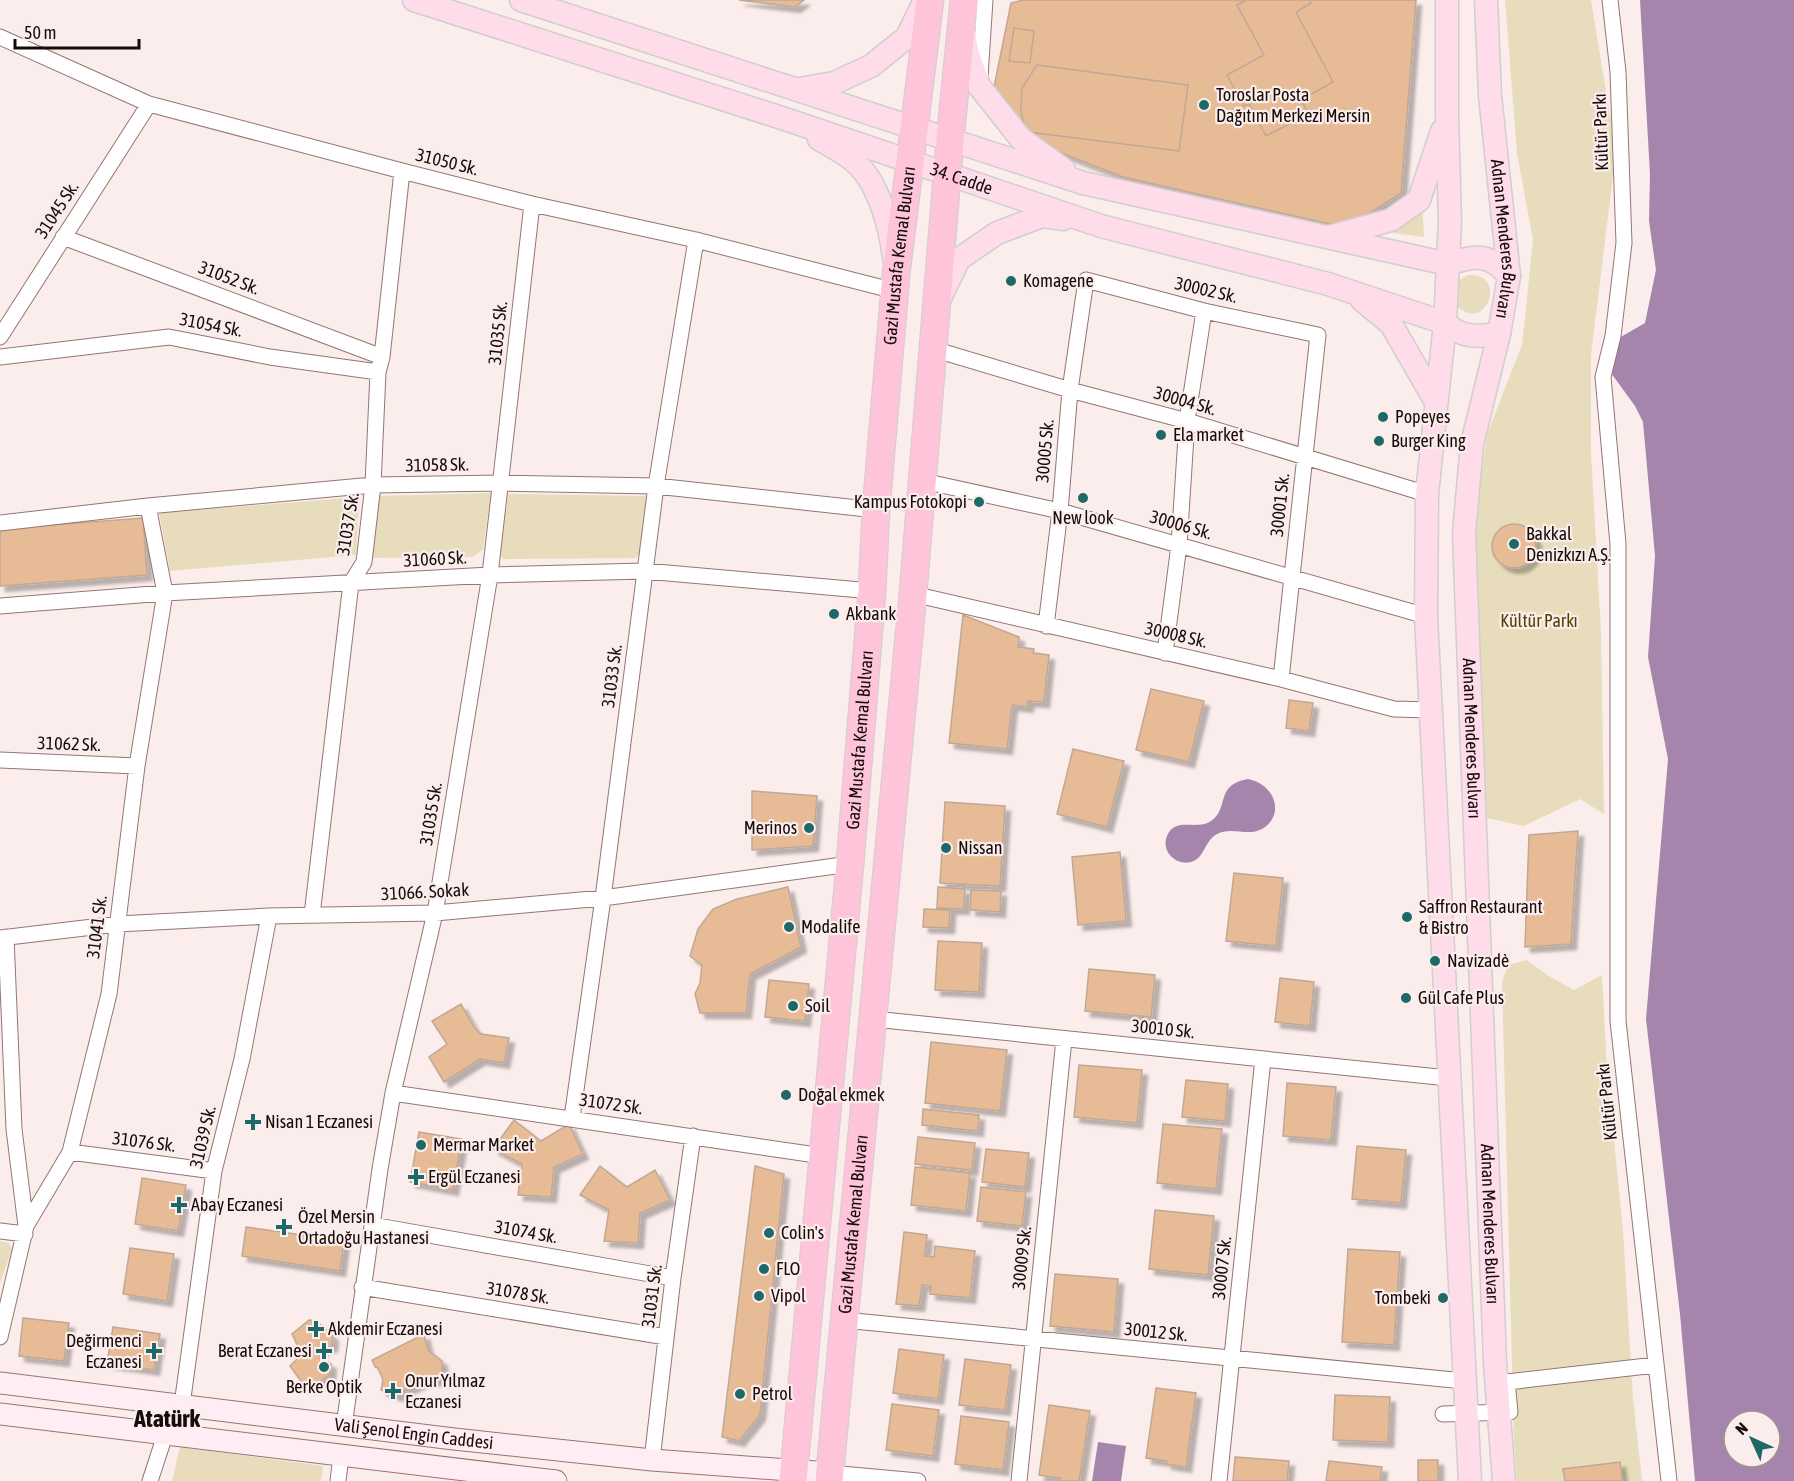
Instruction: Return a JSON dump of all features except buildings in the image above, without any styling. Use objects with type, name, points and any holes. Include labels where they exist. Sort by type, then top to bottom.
[{"type":"highway","name":"Gazi Mustafa Kemal Bulvarı","points":[[794,1476],[850,864],[895,283],[930,0]]},
{"type":"highway","name":"Gazi Mustafa Kemal Bulvarı","points":[[829,1477],[913,594],[950,140],[963,11]]},
{"type":"main road","name":"34. Cadde","points":[[414,0],[785,119],[1101,226],[1328,284],[1445,323]]},
{"type":"main road","name":"34. Cadde","points":[[521,0],[1083,183],[1448,264]]},
{"type":"main road","points":[[798,90],[834,83],[871,66],[907,38],[925,0]]},
{"type":"main road","name":"Adnan Menderes Bulvarı","points":[[1447,0],[1450,222],[1445,323],[1427,494],[1426,616],[1470,1481]]},
{"type":"main road","name":"Adnan Menderes Bulvarı","points":[[1486,0],[1490,95],[1509,276],[1499,334],[1472,444],[1464,533],[1498,1413],[1504,1481]]},
{"type":"main road","points":[[963,11],[968,54],[979,86],[1021,139],[1083,183]]},
{"type":"main road","points":[[1328,237],[1391,220],[1419,200],[1447,116]]},
{"type":"main road","points":[[785,119],[856,163],[878,195],[891,240],[895,283]]},
{"type":"main road","points":[[937,305],[959,259],[997,233],[1042,216],[1101,226]]},
{"type":"main road","points":[[1448,264],[1477,256],[1489,259],[1501,266],[1509,276]]},
{"type":"main road","points":[[1328,284],[1364,301],[1391,324],[1436,402]]},
{"type":"main road","points":[[1445,323],[1455,332],[1468,336],[1499,334]]},
{"type":"main road","name":"Vali Şenol Engin Caddesi","points":[[0,1383],[344,1426],[794,1476],[829,1477]]},
{"type":"main road","name":"Vali Şenol Engin Caddesi","points":[[0,1414],[556,1481]]},
{"type":"street","points":[[979,86],[985,0]]},
{"type":"street","name":"Kültür Parkı","points":[[1610,0],[1618,72],[1624,243],[1613,336],[1603,377],[1617,544],[1618,1021],[1669,1481]]},
{"type":"street","name":"31050 Sk.","points":[[0,37],[149,104],[532,204],[895,283]]},
{"type":"street","name":"31045 Sk.","points":[[1,332],[149,104]]},
{"type":"street","name":"31037 Sk.","points":[[312,915],[351,583],[364,562],[373,485],[380,364],[402,171]]},
{"type":"street","name":"31035 Sk.","points":[[344,1426],[362,1287],[393,1093],[435,913],[490,575],[532,204]]},
{"type":"street","name":"31052 Sk.","points":[[63,237],[380,364]]},
{"type":"street","name":"31033 Sk.","points":[[572,1118],[656,486],[696,240]]},
{"type":"street","name":"30002 Sk.","points":[[1086,280],[1204,311],[1318,335]]},
{"type":"street","name":"30005 Sk.","points":[[1046,626],[1070,390],[1086,280]]},
{"type":"street","points":[[1165,653],[1179,545],[1187,421],[1204,311]]},
{"type":"street","name":"30001 Sk.","points":[[1281,679],[1318,335]]},
{"type":"street","name":"31054 Sk.","points":[[0,357],[169,336],[270,357],[380,364]]},
{"type":"street","name":"30004 Sk.","points":[[933,349],[1070,390],[1187,421],[1427,494]]},
{"type":"street","name":"30006 Sk.","points":[[922,482],[1059,511],[1426,616]]},
{"type":"street","name":"31058 Sk.","points":[[0,523],[148,506],[373,485],[501,483],[656,486],[876,510]]},
{"type":"street","name":"31041 Sk.","points":[[0,1337],[25,1230],[70,1152],[109,994],[137,766],[165,593],[148,506]]},
{"type":"street","name":"31060 Sk.","points":[[0,606],[165,593],[490,575],[645,571],[872,591]]},
{"type":"street","name":"30008 Sk.","points":[[913,594],[1281,679],[1394,709],[1431,710]]},
{"type":"street","name":"31062 Sk.","points":[[0,760],[137,766]]},
{"type":"street","name":"31066. Sokak","points":[[3,937],[117,924],[269,916],[435,913],[603,898],[850,864]]},
{"type":"street","name":"31039 Sk.","points":[[182,1405],[214,1171],[242,1059],[269,916]]},
{"type":"street","points":[[0,1231],[25,1230],[14,1128],[3,937]]},
{"type":"street","name":"30010 Sk.","points":[[874,1019],[1448,1078]]},
{"type":"street","name":"30009 Sk.","points":[[1019,1481],[1064,1039]]},
{"type":"street","name":"30007 Sk.","points":[[1219,1481],[1263,1059]]},
{"type":"street","name":"31072 Sk.","points":[[393,1093],[823,1156]]},
{"type":"street","name":"31031 Sk.","points":[[652,1460],[673,1278],[693,1136]]},
{"type":"street","name":"31076 Sk.","points":[[70,1152],[214,1171]]},
{"type":"street","name":"31074 Sk.","points":[[372,1225],[673,1278]]},
{"type":"street","name":"31078 Sk.","points":[[362,1287],[666,1337]]},
{"type":"street","name":"30012 Sk.","points":[[844,1320],[1464,1381]]},
{"type":"street","points":[[1443,1414],[1510,1412],[1507,1382],[1656,1365]]},
{"type":"street","points":[[150,1481],[165,1435]]},
{"type":"street","points":[[338,1481],[341,1456]]},
{"type":"street","points":[[829,1477],[918,1481]]},
{"type":"green space","name":"Kültür Parkı","points":[[1505,0],[1591,0],[1616,151],[1591,355],[1591,453],[1601,632],[1604,814],[1580,799],[1524,826],[1487,818],[1474,526],[1487,434],[1522,345],[1533,240],[1517,153]]},
{"type":"green space","points":[[1422,200],[1424,237],[1393,233]]},
{"type":"green space","points":[[1468,275],[1480,277],[1488,283],[1490,291],[1489,300],[1484,308],[1476,313],[1467,312],[1456,305],[1457,281]]},
{"type":"green space","points":[[491,493],[483,550],[472,557],[371,558],[377,496]]},
{"type":"green space","points":[[508,494],[647,496],[642,550],[636,558],[503,559],[500,554]]},
{"type":"green space","points":[[359,497],[356,555],[170,571],[159,513]]},
{"type":"green space","points":[[1527,960],[1547,975],[1574,990],[1602,975],[1607,1070],[1623,1230],[1633,1399],[1642,1481],[1517,1481],[1514,1443],[1502,982],[1508,965]]},
{"type":"green space","points":[[0,1241],[9,1243],[12,1250],[0,1283]]},
{"type":"green space","points":[[180,1447],[323,1466],[321,1481],[172,1481]]},
{"type":"shaded area","points":[[1640,0],[1794,0],[1794,1481],[1695,1481],[1680,1314],[1646,1019],[1668,759],[1648,657],[1655,556],[1643,422],[1635,406],[1611,373],[1619,338],[1645,323],[1656,270],[1649,221],[1650,174]]},
{"type":"shaded area","points":[[1248,779],[1264,786],[1274,800],[1274,815],[1270,823],[1256,831],[1228,831],[1217,834],[1211,838],[1195,861],[1182,862],[1170,856],[1166,844],[1171,830],[1181,825],[1199,825],[1211,821],[1220,810],[1226,791],[1237,782]]},
{"type":"shaded area","points":[[1098,1442],[1126,1446],[1121,1481],[1092,1481]]},
{"type":"place","name":"Toroslar Posta Dağıtım Merkezi Mersin","points":[[1204,105]]},
{"type":"place","name":"Komagene","points":[[1011,281]]},
{"type":"place","name":"Popeyes","points":[[1383,417]]},
{"type":"place","name":"Ela market","points":[[1161,435]]},
{"type":"place","name":"Burger King","points":[[1379,441]]},
{"type":"place","name":"New look","points":[[1083,498]]},
{"type":"place","name":"Kampus Fotokopi","points":[[979,502]]},
{"type":"place","name":"Bakkal Denizkızı A.Ş.","points":[[1514,544]]},
{"type":"place","name":"Akbank","points":[[834,614]]},
{"type":"place","name":"Merinos","points":[[809,828]]},
{"type":"place","name":"Nissan","points":[[946,848]]},
{"type":"place","name":"Saffron Restaurant & Bistro","points":[[1407,917]]},
{"type":"place","name":"Modalife","points":[[789,927]]},
{"type":"place","name":"Navizadè","points":[[1435,961]]},
{"type":"place","name":"Gül Cafe Plus","points":[[1406,998]]},
{"type":"place","name":"Soil","points":[[793,1006]]},
{"type":"place","name":"Doğal ekmek","points":[[786,1095]]},
{"type":"place","name":"Nisan 1 Eczanesi","points":[[253,1122]]},
{"type":"place","name":"Mermar Market","points":[[421,1145]]},
{"type":"place","name":"Ergül Eczanesi","points":[[416,1177]]},
{"type":"place","name":"Abay Eczanesi","points":[[179,1205]]},
{"type":"place","name":"Özel Mersin Ortadoğu Hastanesi","points":[[284,1227]]},
{"type":"place","name":"Colin's","points":[[769,1233]]},
{"type":"place","name":"FLO","points":[[764,1269]]},
{"type":"place","name":"Vipol","points":[[759,1296]]},
{"type":"place","name":"Tombeki","points":[[1443,1298]]},
{"type":"place","name":"Akdemir Eczanesi","points":[[316,1329]]},
{"type":"place","name":"Değirmenci Eczanesi","points":[[154,1351]]},
{"type":"place","name":"Berat Eczanesi","points":[[324,1351]]},
{"type":"place","name":"Berke Optik","points":[[324,1367]]},
{"type":"place","name":"Onur Yılmaz Eczanesi","points":[[393,1391]]},
{"type":"place","name":"Petrol","points":[[740,1394]]},
{"type":"district","name":"Atatürk","points":[[167,1419]]}]
